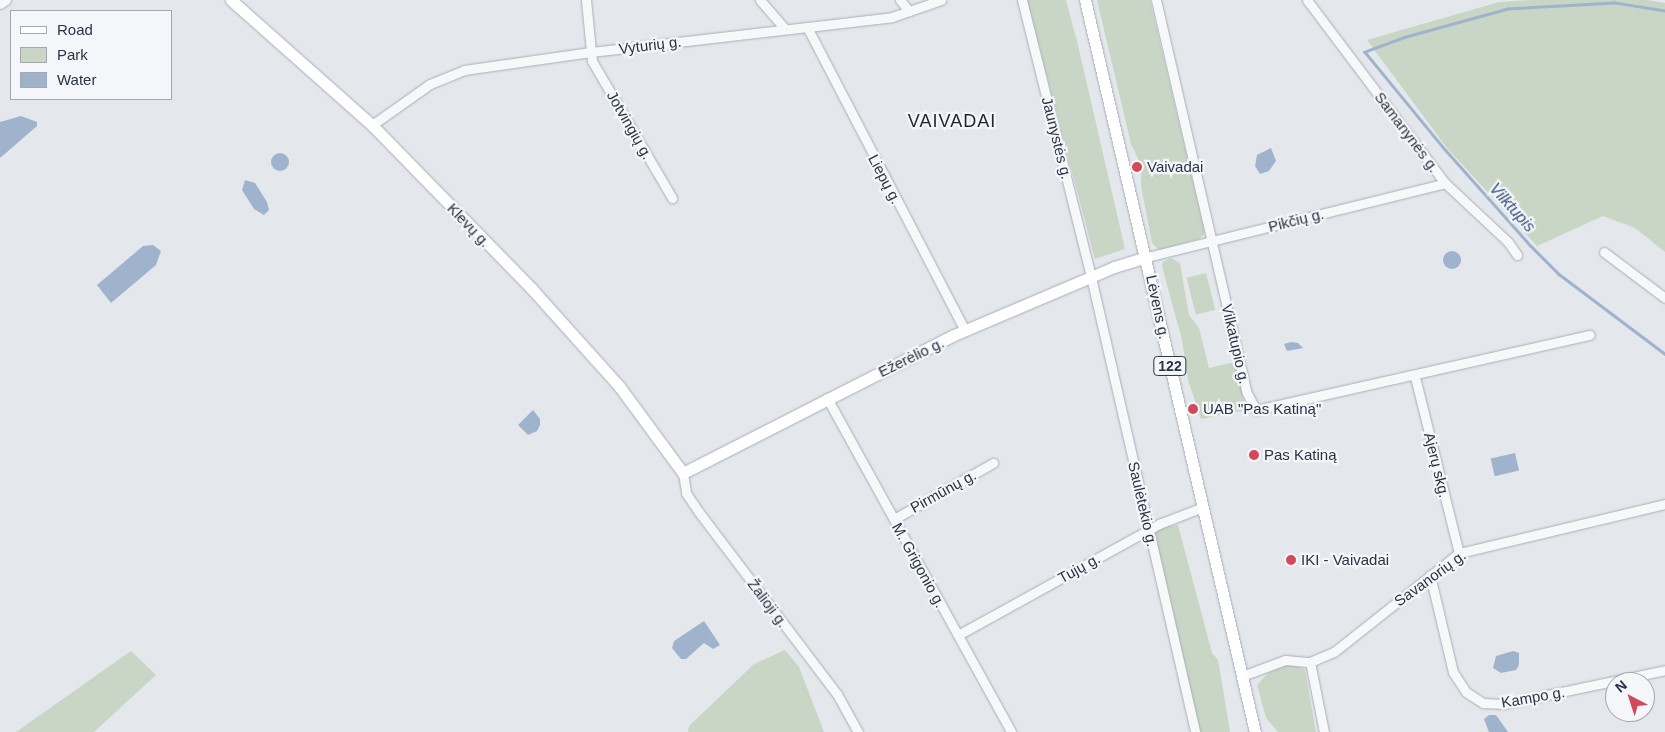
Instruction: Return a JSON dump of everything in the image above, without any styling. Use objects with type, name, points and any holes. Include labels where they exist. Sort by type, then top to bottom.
[{"type":"main road","name":"Klevų g.","points":[[231,0],[372,125],[538,295],[619,386],[683,473]]},
{"type":"main road","name":"Lėvens g.","points":[[1085,0],[1147,257],[1255,732]]},
{"type":"main road","name":"Ežerėlio g.","points":[[683,473],[827,398],[965,330],[1091,277],[1147,257]]},
{"type":"street","points":[[0,4],[6,0]]},
{"type":"street","name":"Jotvingių g.","points":[[586,0],[592,61],[672,198]]},
{"type":"street","points":[[760,0],[785,29]]},
{"type":"street","points":[[900,0],[909,11]]},
{"type":"street","name":"Vyturių g.","points":[[372,125],[430,84],[464,70],[591,52],[892,17],[941,0]]},
{"type":"street","name":"Jaunystės g.","points":[[1022,0],[1091,277]]},
{"type":"street","name":"Vilkatupio g.","points":[[1156,0],[1247,393],[1256,410],[1415,376],[1590,335]]},
{"type":"street","name":"Samanynės g.","points":[[1307,0],[1445,183],[1508,242],[1517,255]]},
{"type":"street","name":"Liepų g.","points":[[806,27],[965,330]]},
{"type":"street","name":"Pikčių g.","points":[[1147,257],[1445,183]]},
{"type":"street","points":[[1604,252],[1665,298]]},
{"type":"street","name":"Saulėtekio g.","points":[[1091,277],[1195,732]]},
{"type":"street","name":"Ajerų skg.","points":[[1415,376],[1459,553]]},
{"type":"street","name":"M. Grigonio g.","points":[[827,398],[1011,732]]},
{"type":"street","name":"Pirmūnų g.","points":[[894,519],[993,463]]},
{"type":"street","name":"Žalioji g.","points":[[683,473],[686,493],[698,511],[837,694],[858,732]]},
{"type":"street","name":"Savanorių g.","points":[[1310,662],[1334,652],[1459,553],[1665,504]]},
{"type":"street","name":"Tujų g.","points":[[958,635],[1149,529],[1203,507]]},
{"type":"street","name":"Kampo g.","points":[[1430,575],[1453,672],[1466,692],[1483,703],[1504,704],[1665,670]]},
{"type":"street","points":[[1242,676],[1285,660],[1310,662],[1324,732]]},
{"type":"green space","points":[[1027,0],[1066,0],[1077,41],[1125,249],[1095,259]]},
{"type":"green space","points":[[1097,0],[1150,0],[1205,233],[1199,239],[1159,250],[1152,243],[1141,186],[1141,165],[1131,144]]},
{"type":"green space","points":[[1532,0],[1647,0],[1665,3],[1665,252],[1635,228],[1603,216],[1537,246],[1447,148],[1367,40],[1499,2]]},
{"type":"green space","points":[[1171,258],[1180,263],[1189,315],[1199,328],[1209,368],[1235,362],[1246,410],[1201,419],[1188,380],[1182,340],[1162,266],[1163,262]]},
{"type":"green space","points":[[1206,273],[1215,310],[1196,315],[1187,278]]},
{"type":"green space","points":[[1178,525],[1212,653],[1218,660],[1230,732],[1195,732],[1149,529]]},
{"type":"green space","points":[[785,650],[799,667],[824,732],[688,732],[689,726],[754,664]]},
{"type":"green space","points":[[131,651],[156,675],[94,732],[16,732]]},
{"type":"green space","points":[[1282,665],[1296,666],[1305,670],[1316,732],[1278,732],[1266,718],[1257,685],[1268,673]]},
{"type":"water","points":[[21,116],[37,122],[37,126],[0,158],[0,122]]},
{"type":"water","points":[[1271,148],[1276,161],[1269,171],[1260,174],[1255,166],[1257,155]]},
{"type":"water","points":[[280,153],[286,156],[289,162],[286,168],[280,171],[274,168],[271,162],[274,156]]},
{"type":"water","points":[[245,180],[255,183],[267,202],[269,210],[264,215],[254,209],[242,190]]},
{"type":"water","points":[[153,245],[161,251],[156,265],[111,303],[97,285],[143,246]]},
{"type":"water","points":[[1448,251],[1456,251],[1461,256],[1459,267],[1448,269],[1443,264],[1443,256]]},
{"type":"water","points":[[1298,343],[1303,348],[1287,351],[1284,344]]},
{"type":"water","points":[[533,410],[540,419],[540,425],[537,431],[528,435],[518,425]]},
{"type":"water","points":[[1515,453],[1519,471],[1495,476],[1491,459]]},
{"type":"water","points":[[704,621],[720,645],[713,649],[704,643],[686,659],[681,659],[672,648],[674,641]]},
{"type":"water","points":[[1513,651],[1519,653],[1519,665],[1516,670],[1501,673],[1493,668],[1496,656]]},
{"type":"water","points":[[1489,715],[1496,715],[1508,732],[1489,732],[1484,719]]},
{"type":"waterway","name":"Vilktupis","points":[[1665,11],[1615,3],[1508,9],[1406,37],[1365,52],[1443,147],[1531,246],[1559,274],[1665,354]]},
{"type":"place","name":"Vaivadai","points":[[1137,167]]},
{"type":"place","name":"UAB \"Pas Katiną\"","points":[[1193,409]]},
{"type":"place","name":"Pas Katiną","points":[[1254,455]]},
{"type":"place","name":"IKI - Vaivadai","points":[[1291,560]]},
{"type":"district","name":"VAIVADAI","points":[[952,121]]}]
